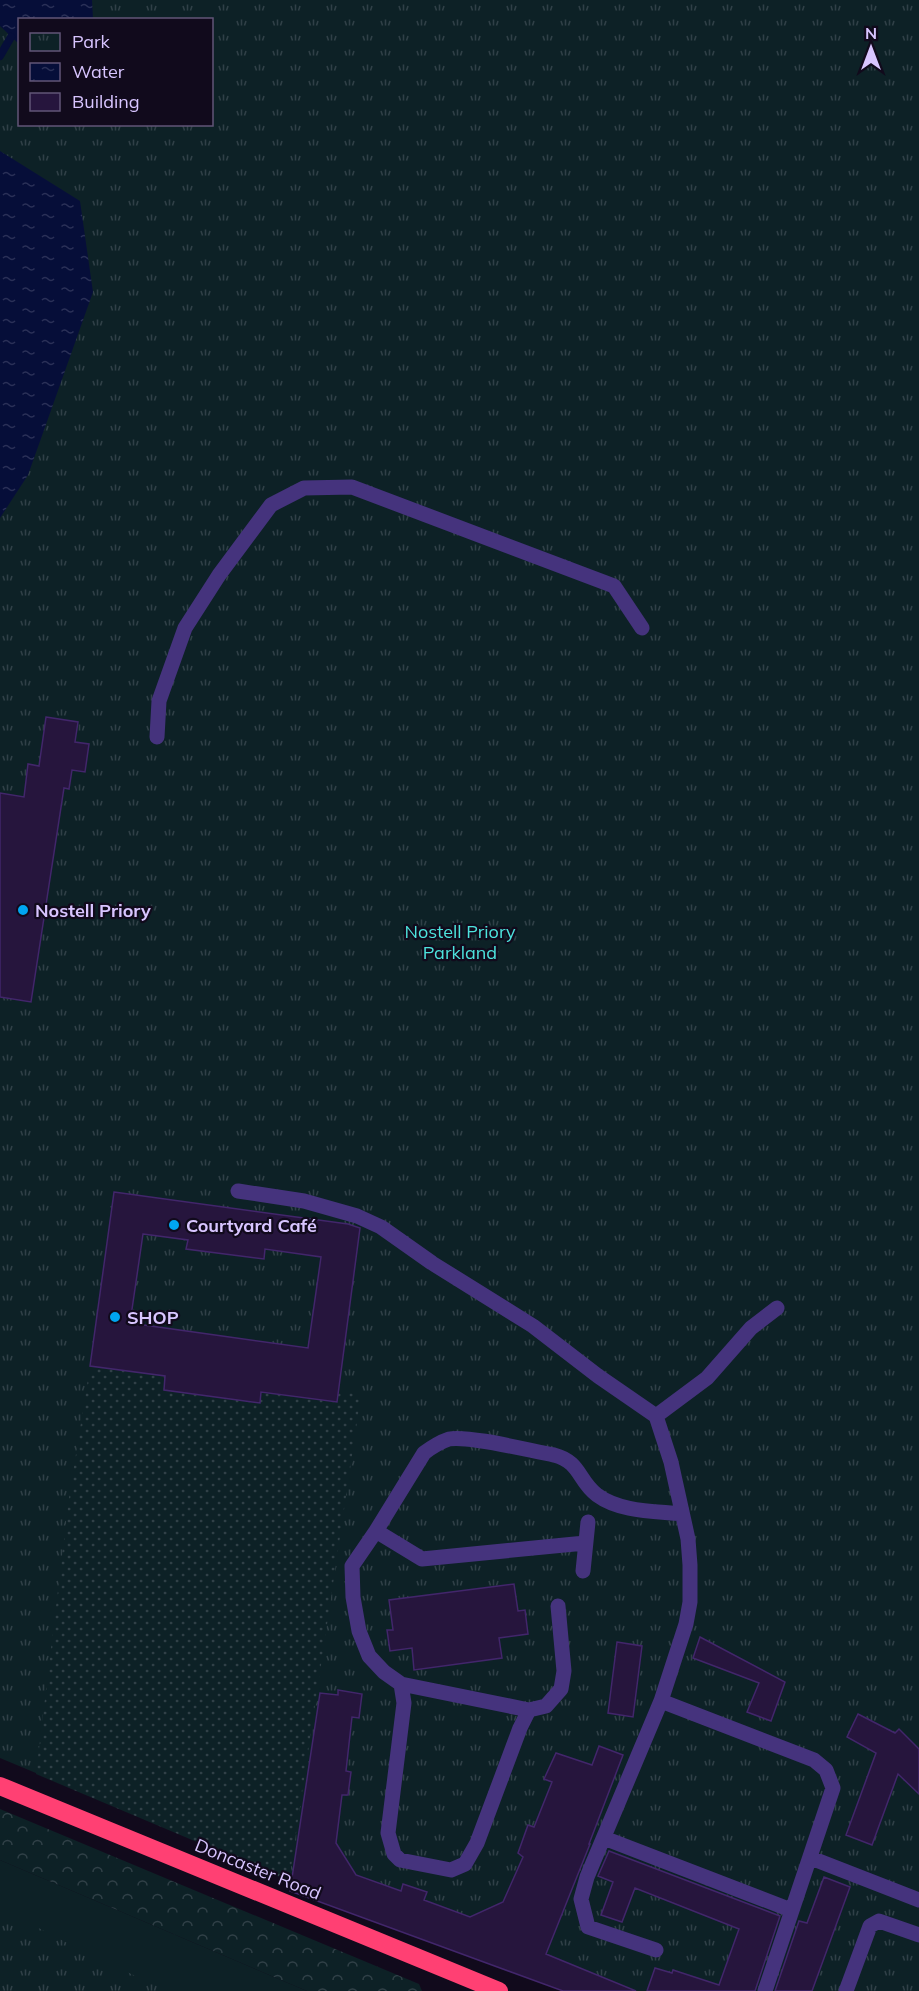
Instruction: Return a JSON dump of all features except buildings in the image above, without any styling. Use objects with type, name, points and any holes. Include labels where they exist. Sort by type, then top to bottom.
[{"type":"highway","name":"Doncaster Road","points":[[0,1786],[499,1991]]},
{"type":"lane","points":[[157,736],[159,701],[185,628],[219,575],[271,505],[304,488],[352,487],[614,586],[642,628]]},
{"type":"lane","points":[[238,1191],[304,1201],[357,1215],[381,1227],[432,1263],[533,1326],[598,1376],[656,1416],[671,1462],[688,1539],[690,1602],[685,1631],[661,1701],[587,1877],[581,1899],[588,1927],[656,1950]]},
{"type":"lane","points":[[656,1416],[707,1378],[751,1328],[777,1308]]},
{"type":"lane","points":[[558,1606],[564,1671],[561,1689],[546,1706],[529,1710],[400,1684],[384,1672],[369,1656],[359,1631],[353,1597],[352,1566],[424,1453],[436,1444],[451,1439],[466,1439],[566,1458],[574,1465],[590,1489],[611,1503],[629,1509],[682,1514]]},
{"type":"lane","points":[[583,1571],[588,1522]]},
{"type":"lane","points":[[376,1531],[422,1559],[585,1543]]},
{"type":"lane","points":[[400,1684],[404,1704],[388,1833],[394,1854],[400,1860],[451,1870],[465,1864],[477,1843],[520,1728],[529,1710]]},
{"type":"lane","points":[[661,1701],[814,1760],[826,1770],[833,1788],[765,1991]]},
{"type":"lane","points":[[604,1838],[791,1910]]},
{"type":"lane","points":[[811,1858],[919,1900]]},
{"type":"lane","points":[[846,1991],[870,1926],[879,1921],[919,1935]]},
{"type":"green space","name":"Nostell Priory Parkland","points":[[0,0],[919,0],[919,1991],[567,1991],[522,1976],[0,1758]]},
{"type":"green space","points":[[90,1366],[165,1376],[165,1390],[259,1403],[261,1392],[336,1402],[339,1390],[361,1395],[289,1881],[36,1774],[69,1498]]},
{"type":"green space","points":[[0,1809],[419,1984],[422,1991],[307,1991],[0,1860]]},
{"type":"green space","points":[[0,1860],[307,1991],[139,1991],[0,1958]]},
{"type":"green space","points":[[0,1908],[98,1959],[169,1991],[0,1991]]},
{"type":"water","points":[[0,0],[92,0],[93,18],[18,18],[18,43],[0,26]]},
{"type":"water","points":[[0,151],[80,201],[93,292],[28,475],[0,518]]},
{"type":"waterway","points":[[0,56],[11,37]]},
{"type":"place","name":"Nostell Priory","points":[[23,910]]},
{"type":"place","name":"Courtyard Café","points":[[174,1225]]},
{"type":"place","name":"SHOP","points":[[115,1317]]}]
